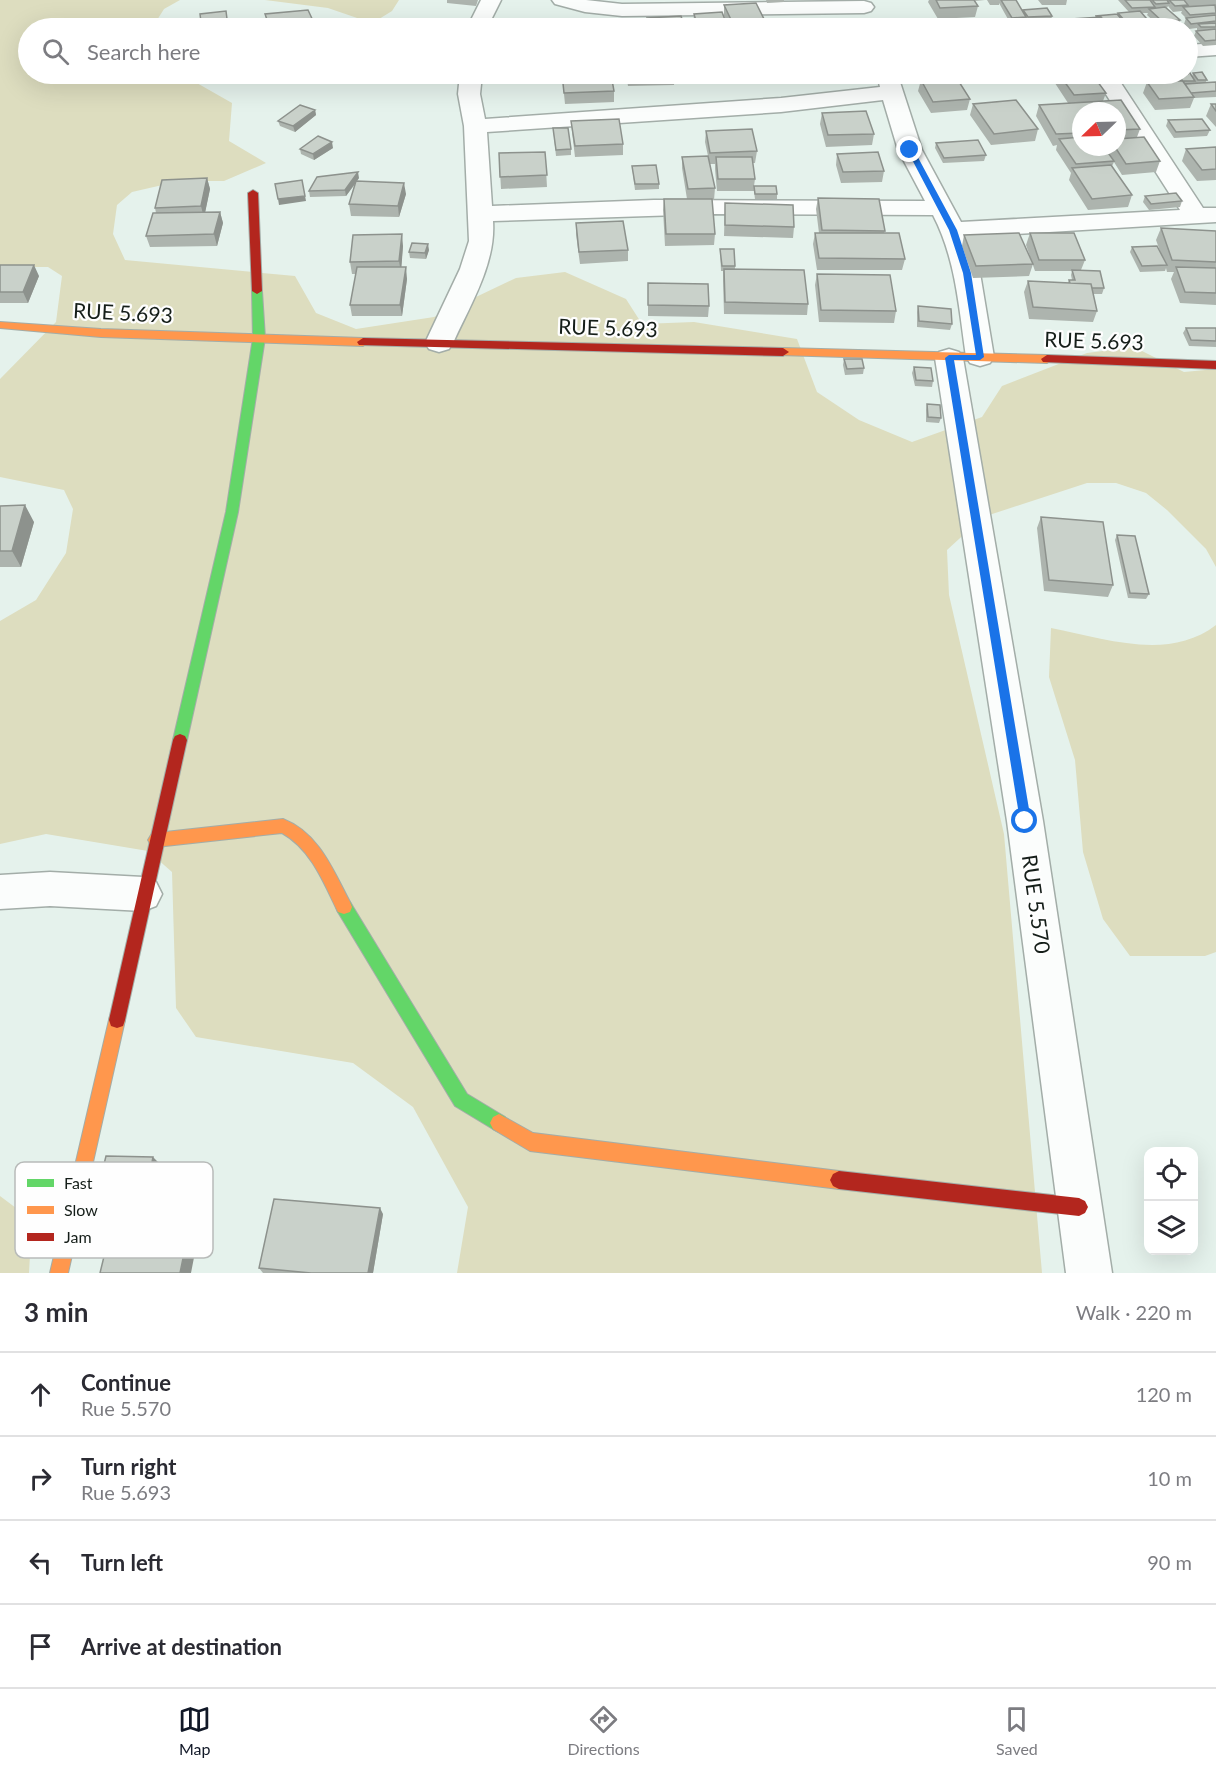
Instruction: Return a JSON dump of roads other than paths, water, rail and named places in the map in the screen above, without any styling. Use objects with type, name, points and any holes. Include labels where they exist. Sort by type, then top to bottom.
[{"type":"street","points":[[482,18],[491,0]]},
{"type":"street","points":[[562,0],[585,6],[622,10],[718,4],[863,4]]},
{"type":"street","points":[[1198,50],[1216,49]]},
{"type":"street","points":[[439,343],[473,269],[482,241],[476,126],[469,94],[470,84]]},
{"type":"street","points":[[476,126],[781,105],[867,84]]},
{"type":"street","name":"RUE 5.570","points":[[894,84],[910,150],[953,230],[967,273],[965,357],[1023,809],[1089,1273]]},
{"type":"street","points":[[1111,84],[1206,215]]},
{"type":"street","points":[[84,1162],[232,512],[258,338],[253,193]]},
{"type":"street","points":[[482,214],[647,206],[940,208]]},
{"type":"street","points":[[953,230],[1206,215]]},
{"type":"street","name":"RUE 5.693","points":[[0,325],[101,333],[1216,365]]},
{"type":"street","points":[[156,840],[283,826],[298,832],[312,848],[360,935],[461,1100],[530,1142],[1079,1207]]},
{"type":"street","points":[[0,892],[50,889],[143,894]]},
{"type":"street","points":[[59,1273],[62,1258]]}]
